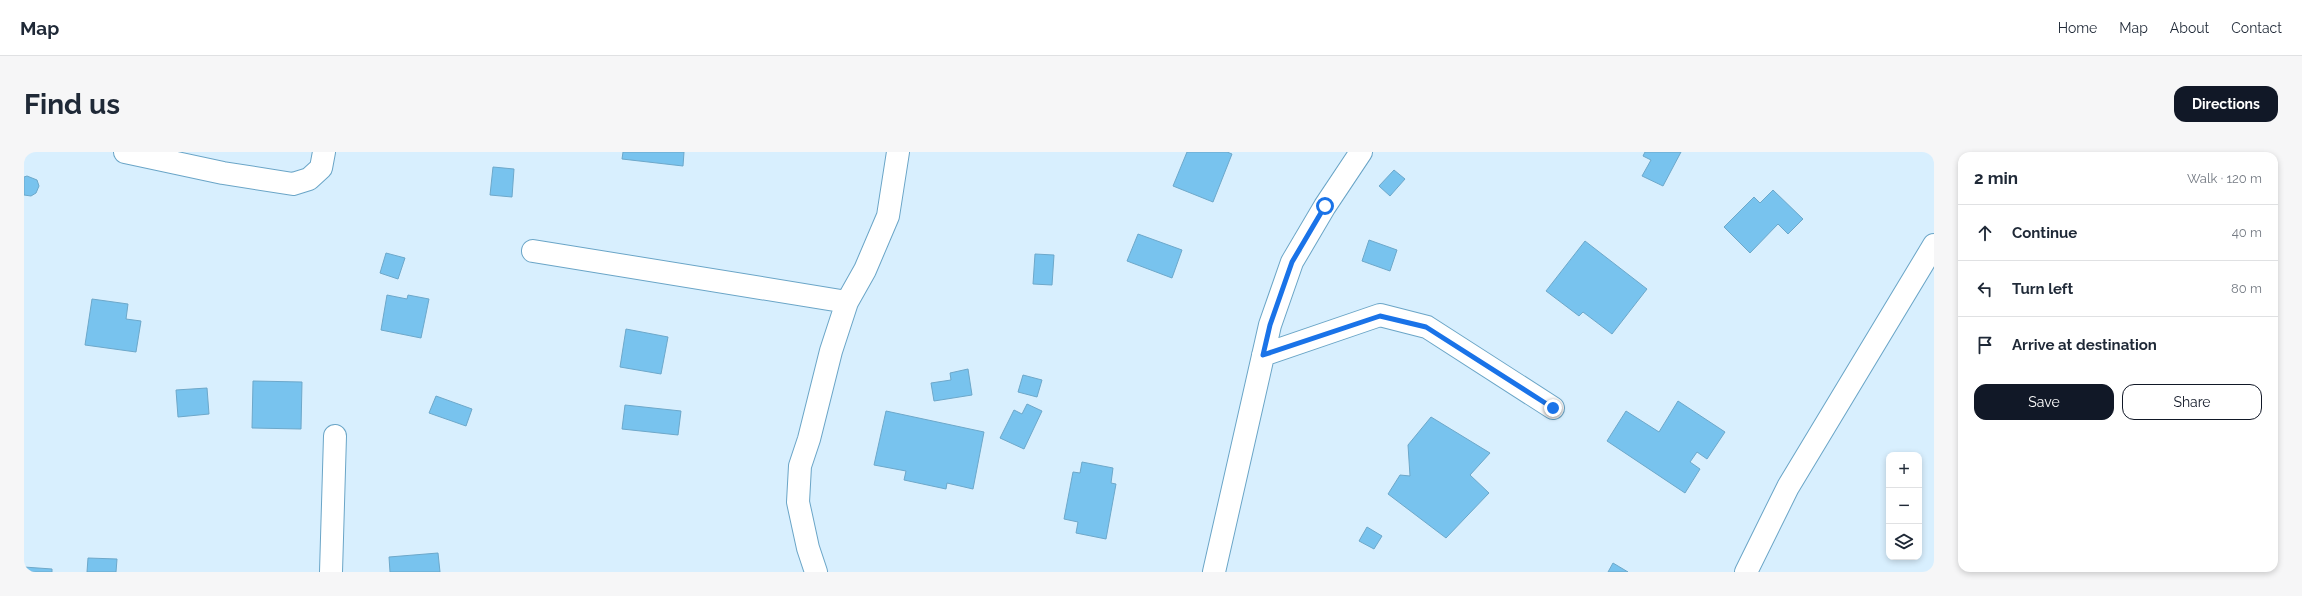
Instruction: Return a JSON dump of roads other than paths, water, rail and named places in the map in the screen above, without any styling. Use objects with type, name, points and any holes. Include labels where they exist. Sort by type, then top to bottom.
[{"type":"street","points":[[125,152],[223,173],[293,184],[309,179],[321,168],[324,152]]},
{"type":"street","points":[[816,572],[808,548],[798,502],[800,466],[809,439],[831,350],[847,302],[865,270],[888,216],[898,152]]},
{"type":"street","points":[[1214,572],[1270,325],[1292,262],[1325,206],[1361,152]]},
{"type":"street","points":[[1746,572],[1788,487],[1934,245]]},
{"type":"street","points":[[533,251],[847,302]]},
{"type":"street","points":[[1263,355],[1380,316],[1426,327],[1553,408]]},
{"type":"street","points":[[331,572],[335,436]]}]
